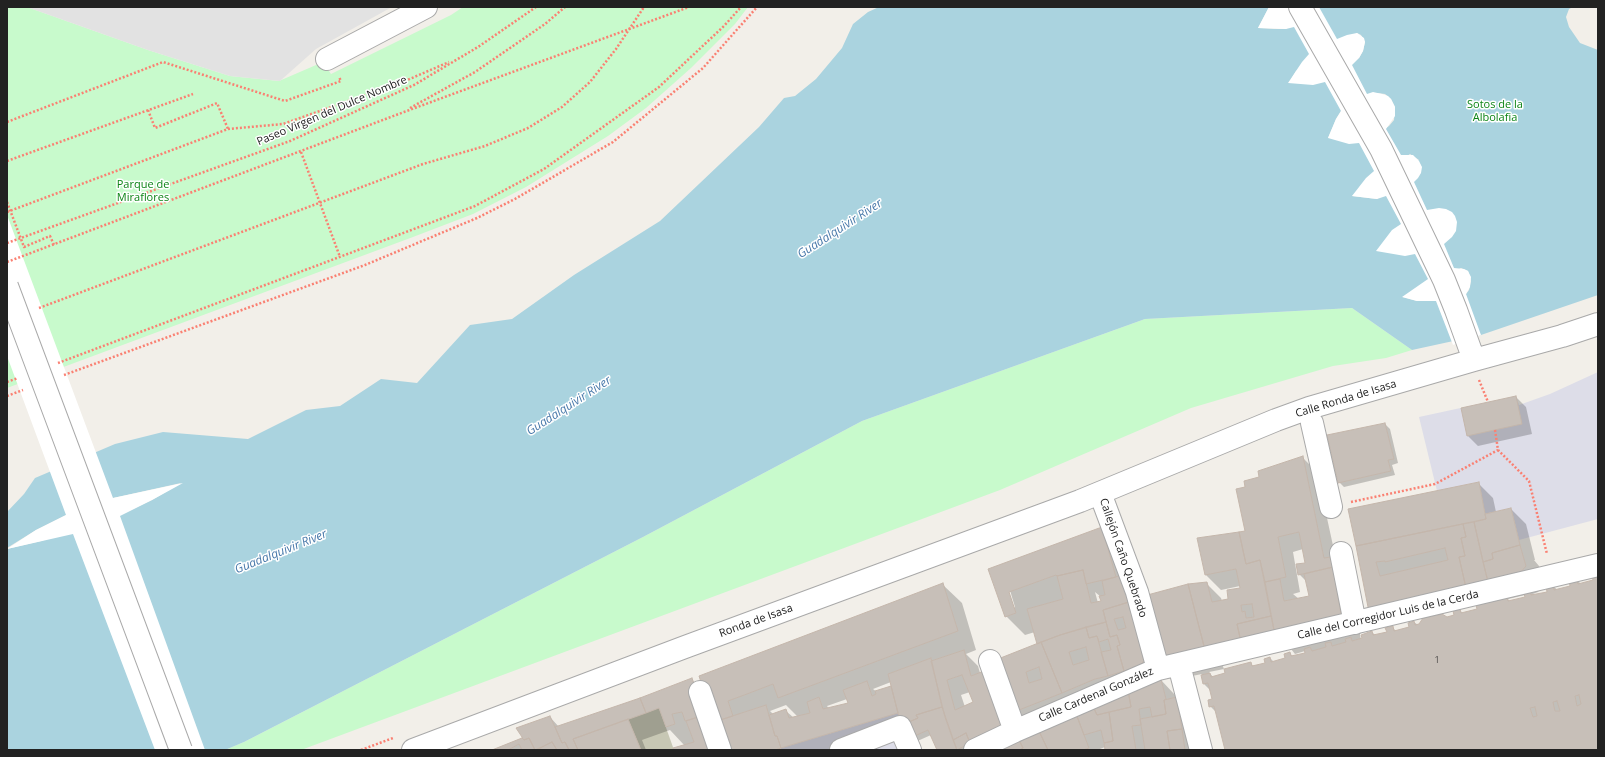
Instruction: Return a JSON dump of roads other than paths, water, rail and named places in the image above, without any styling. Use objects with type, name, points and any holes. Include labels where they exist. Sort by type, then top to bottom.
[{"type":"street","points":[[326,59],[426,7]]},
{"type":"street","points":[[1300,7],[1381,149],[1444,280],[1474,360]]},
{"type":"street","points":[[7,286],[181,750]]},
{"type":"street","name":"Calle Ronda de Isasa","points":[[1100,493],[1308,408],[1562,336],[1598,324]]},
{"type":"street","points":[[1312,422],[1331,507]]},
{"type":"street","name":"Callejón Caño Quebrado","points":[[1100,493],[1137,592],[1158,669]]},
{"type":"street","name":"Ronda de Isasa","points":[[413,750],[1100,493]]},
{"type":"street","points":[[1341,553],[1355,623]]},
{"type":"street","name":"Calle del Corregidor Luis de la Cerda","points":[[1179,665],[1598,565]]},
{"type":"street","points":[[990,661],[1015,730]]},
{"type":"street","points":[[1179,665],[1201,750]]},
{"type":"street","name":"Calle Cardenal González","points":[[975,750],[1015,730],[1158,669],[1179,665]]},
{"type":"street","points":[[700,692],[720,750]]},
{"type":"street","points":[[854,748],[900,727],[910,750]]},
{"type":"water","name":"Guadalquivir River","points":[[879,7],[1269,7],[1258,28],[1286,29],[1317,7],[1573,7],[1569,9],[1566,17],[1569,27],[1580,43],[1598,50],[1598,295],[1481,335],[1412,350],[1352,308],[1145,319],[862,421],[643,537],[244,742],[225,750],[7,750],[7,549],[41,541],[120,515],[152,500],[181,483],[113,498],[66,515],[36,530],[7,548],[7,512],[24,494],[35,478],[115,444],[163,432],[248,439],[306,410],[340,406],[381,379],[417,383],[470,325],[512,319],[574,275],[660,221],[759,127],[784,98],[795,96],[816,79],[842,48],[853,24],[868,12]],"holes":[[[1357,33],[1361,35],[1365,42],[1363,51],[1359,58],[1289,83],[1296,71]],[[1377,93],[1385,94],[1391,99],[1395,107],[1394,120],[1386,128],[1328,138],[1341,111]],[[1410,154],[1419,160],[1377,199],[1352,196]],[[1461,268],[1468,271],[1471,281],[1469,290],[1466,294],[1417,301],[1403,297]]]},
{"type":"park label","name":"Sotos de la Albolafia","points":[[1495,111]]},
{"type":"park label","name":"Parque de Miraflores","points":[[143,191]]}]
